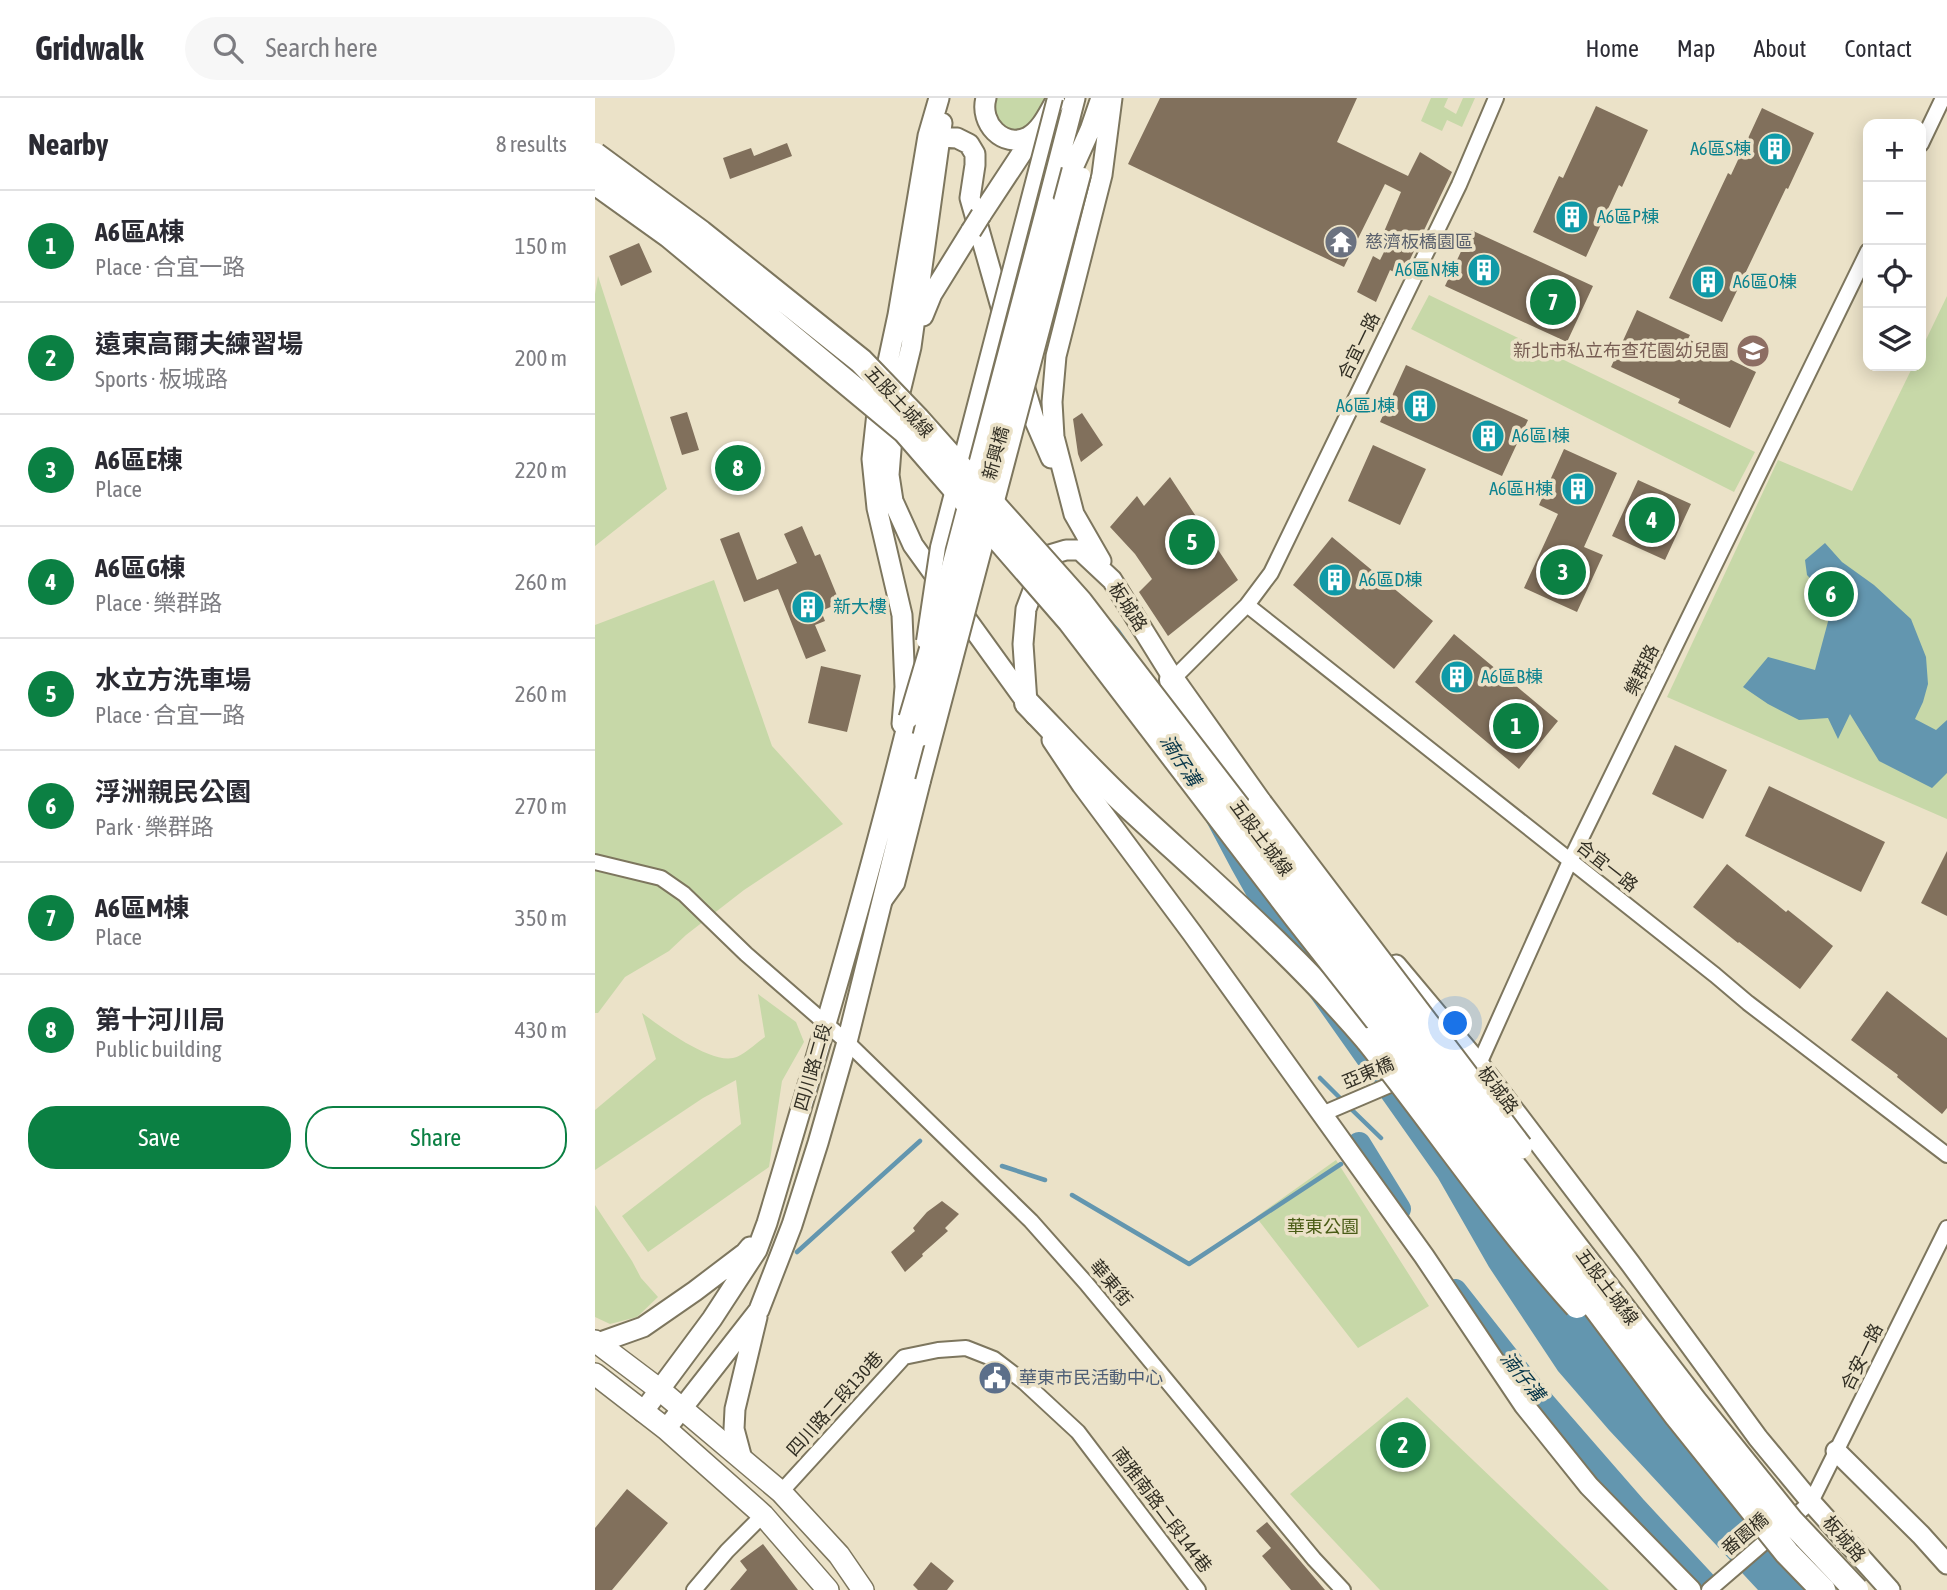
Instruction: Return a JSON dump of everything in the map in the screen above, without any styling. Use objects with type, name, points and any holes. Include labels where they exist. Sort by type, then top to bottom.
[{"type":"highway","name":"五股土城線","points":[[595,155],[701,233],[861,361],[1080,602],[1695,1402],[1856,1590]]},
{"type":"highway","name":"五股土城線","points":[[595,182],[669,235],[914,441],[1070,621],[1288,908],[1433,1090],[1677,1416],[1787,1553],[1823,1590]]},
{"type":"highway","points":[[1172,680],[1260,804],[1686,1364],[1793,1518]]},
{"type":"highway","points":[[1027,703],[1121,799],[1284,949],[1347,1015],[1553,1279],[1677,1416]]},
{"type":"main road","points":[[939,98],[911,347],[892,437],[889,475],[893,501],[913,545],[1027,703]]},
{"type":"main road","points":[[900,753],[905,687],[902,615],[877,508],[872,460],[877,413],[934,136],[946,98]]},
{"type":"main road","points":[[986,98],[985,115],[989,125],[1002,138],[1013,140],[1027,137],[1038,130]]},
{"type":"main road","points":[[911,347],[932,294],[1056,98]]},
{"type":"main road","name":"新興橋","points":[[909,718],[937,623],[1075,98]]},
{"type":"main road","name":"新興橋","points":[[923,736],[941,661],[1077,172],[1101,98]]},
{"type":"main road","points":[[1074,514],[1054,437],[1052,402],[1056,356],[1102,175],[1112,98]]},
{"type":"main road","points":[[934,136],[957,138],[969,144],[975,154],[970,189],[972,208],[1034,419],[1074,514],[1112,580]]},
{"type":"main road","name":"板城路","points":[[1692,1590],[1589,1486],[1524,1405],[1424,1256],[1082,785],[1027,703],[1023,644],[1026,609],[1046,556],[1066,550],[1080,550],[1112,580],[1172,680],[1237,768],[1337,895],[1479,1064],[1758,1438],[1890,1590]]},
{"type":"main road","name":"四川路二段","points":[[643,1412],[712,1319],[757,1250],[826,1022],[909,718]]},
{"type":"main road","name":"四川路二段","points":[[666,1429],[759,1310],[792,1225],[847,1042],[923,736]]},
{"type":"main road","points":[[596,1342],[643,1327],[695,1291],[745,1253],[767,1223]]},
{"type":"main road","points":[[742,1460],[734,1429],[735,1409],[759,1310]]},
{"type":"main road","points":[[596,1342],[683,1408],[781,1492],[839,1555],[863,1590]]},
{"type":"main road","points":[[595,1374],[666,1429],[763,1515],[828,1590]]},
{"type":"main road","points":[[1836,1451],[1947,1564]]},
{"type":"street","points":[[917,691],[937,547],[1056,98]]},
{"type":"street","name":"合宜一路","points":[[1172,680],[1247,605],[1271,573],[1459,185],[1496,98]]},
{"type":"street","points":[[1926,134],[1943,98]]},
{"type":"street","points":[[881,906],[897,884],[1077,172]]},
{"type":"street","name":"樂群路","points":[[1479,1064],[1570,862],[1863,261]]},
{"type":"street","name":"合宜一路","points":[[1247,605],[1748,1003],[1947,1155]]},
{"type":"street","name":"華東街","points":[[595,862],[661,878],[684,894],[746,954],[826,1022],[1031,1221],[1314,1559],[1343,1590]]},
{"type":"street","name":"亞東橋","points":[[1322,1114],[1426,1070],[1479,1064]]},
{"type":"street","name":"合安一路","points":[[1811,1502],[1947,1228]]},
{"type":"street","name":"四川路二段130巷","points":[[781,1492],[904,1357],[937,1350],[967,1348],[994,1359],[1024,1382],[1078,1432],[1095,1453]]},
{"type":"street","name":"南雅南路二段144巷","points":[[1095,1453],[1198,1590]]},
{"type":"street","name":"番園橋","points":[[1713,1586],[1811,1502]]},
{"type":"street","points":[[694,1590],[727,1551],[763,1515]]},
{"type":"green space","points":[[996,98],[1048,98],[1031,123],[1014,130],[1003,125],[999,119],[995,106]]},
{"type":"green space","points":[[1431,98],[1448,98],[1444,107],[1456,114],[1463,98],[1475,98],[1462,127],[1447,120],[1442,131],[1421,121]]},
{"type":"green space","points":[[598,276],[667,489],[595,546],[595,294]]},
{"type":"green space","points":[[1429,295],[1755,452],[1734,492],[1411,329]]},
{"type":"green space","points":[[1947,296],[1947,819],[1667,697],[1778,460],[1852,491],[1911,371],[1926,371],[1926,340]]},
{"type":"green space","points":[[714,580],[772,746],[843,824],[744,890],[669,951],[625,977],[598,1013],[595,1013],[595,625]]},
{"type":"green space","points":[[758,994],[796,1022],[804,1042],[782,1081],[769,1167],[648,1252],[622,1216],[741,1124],[736,1080],[703,1098],[595,1170],[595,1110],[656,1059],[642,1013],[699,1050],[723,1058],[733,1058],[765,1037]]},
{"type":"green space","name":"華東公園","points":[[1336,1160],[1429,1306],[1358,1348],[1256,1217]]},
{"type":"green space","points":[[595,1205],[641,1278],[658,1297],[637,1317],[610,1324],[595,1317]]},
{"type":"green space","points":[[1407,1397],[1609,1590],[1380,1590],[1290,1494]]},
{"type":"water","points":[[1825,543],[1842,562],[1874,585],[1911,619],[1926,657],[1928,684],[1915,719],[1936,730],[1947,720],[1947,773],[1932,788],[1879,761],[1850,714],[1838,739],[1828,718],[1799,720],[1743,687],[1768,657],[1815,670],[1833,603],[1807,575],[1805,560]]},
{"type":"water","points":[[1082,588],[1120,630],[1311,902],[1805,1561],[1836,1590],[1758,1590],[1609,1430],[1558,1371],[1489,1267],[1438,1178],[1277,950]]},
{"type":"building","name":"慈濟板橋園區","points":[[1160,98],[1357,98],[1337,142],[1408,176],[1420,152],[1452,172],[1402,276],[1390,270],[1376,302],[1357,292],[1373,256],[1380,260],[1391,238],[1383,234],[1401,192],[1385,184],[1344,267],[1128,164]]},
{"type":"building","points":[[1596,106],[1648,130],[1586,257],[1533,232],[1559,176],[1563,178]]},
{"type":"building","points":[[1762,108],[1814,133],[1722,322],[1669,298]]},
{"type":"building","points":[[787,143],[792,156],[730,179],[723,158],[751,148],[754,156]]},
{"type":"building","points":[[1471,230],[1593,286],[1567,342],[1445,286]]},
{"type":"building","points":[[639,243],[652,272],[621,286],[609,256]]},
{"type":"building","points":[[1637,310],[1690,335],[1688,339],[1756,372],[1730,428],[1678,403],[1680,399],[1611,367]]},
{"type":"building","points":[[1406,365],[1528,420],[1502,476],[1380,422]]},
{"type":"building","points":[[687,412],[699,450],[682,455],[670,417]]},
{"type":"building","points":[[1082,413],[1103,445],[1081,462],[1073,419]]},
{"type":"building","points":[[1373,445],[1426,469],[1400,525],[1348,501]]},
{"type":"building","points":[[1564,449],[1617,473],[1584,547],[1603,555],[1577,612],[1524,588],[1558,514],[1539,505]]},
{"type":"building","points":[[1170,477],[1238,580],[1168,636],[1139,592],[1152,579],[1135,554],[1110,527],[1137,496],[1144,506]]},
{"type":"building","points":[[1638,480],[1691,504],[1665,560],[1612,536]]},
{"type":"building","name":"新大樓","points":[[802,526],[815,556],[820,554],[840,603],[821,611],[825,621],[815,625],[826,651],[806,659],[778,589],[744,602],[720,539],[739,532],[757,580],[797,563],[784,534]]},
{"type":"building","points":[[1332,537],[1433,621],[1394,669],[1293,585]]},
{"type":"building","points":[[1454,634],[1558,721],[1519,769],[1415,682]]},
{"type":"building","points":[[821,666],[861,675],[847,732],[808,723]]},
{"type":"building","points":[[1675,745],[1727,770],[1703,819],[1652,794]]},
{"type":"building","points":[[1769,786],[1885,842],[1861,892],[1745,836]]},
{"type":"building","points":[[1947,851],[1947,916],[1921,903]]},
{"type":"building","points":[[1727,864],[1833,946],[1800,989],[1693,907]]},
{"type":"building","points":[[1887,991],[1947,1038],[1947,1108],[1942,1114],[1897,1077],[1898,1075],[1851,1040]]},
{"type":"building","points":[[942,1201],[959,1214],[945,1228],[948,1231],[905,1272],[891,1252],[915,1231],[913,1228],[927,1212]]},
{"type":"building","points":[[627,1489],[668,1523],[612,1590],[595,1590],[595,1528]]},
{"type":"building","points":[[1267,1522],[1325,1590],[1291,1590],[1262,1556],[1271,1548],[1256,1531]]},
{"type":"building","points":[[763,1544],[798,1590],[730,1590],[747,1570],[740,1561]]},
{"type":"building","points":[[931,1562],[954,1581],[947,1590],[918,1590],[913,1585]]},
{"type":"waterway","points":[[1320,1078],[1343,1101]]},
{"type":"waterway","points":[[1349,1107],[1381,1138]]},
{"type":"waterway","points":[[797,1252],[920,1141]]},
{"type":"waterway","name":"湳仔溝","points":[[1359,1144],[1399,1209]]},
{"type":"waterway","points":[[1072,1195],[1189,1264],[1341,1164]]},
{"type":"waterway","points":[[1002,1166],[1045,1180]]},
{"type":"waterway","name":"湳仔溝","points":[[1455,1291],[1540,1399],[1711,1590]]},
{"type":"place","name":"A6區S棟","points":[[1775,149]]},
{"type":"place","name":"A6區P棟","points":[[1572,217]]},
{"type":"place","name":"慈濟板橋園區","points":[[1341,242]]},
{"type":"place","name":"A6區N棟","points":[[1484,270]]},
{"type":"place","name":"A6區O棟","points":[[1708,282]]},
{"type":"place","name":"A6區M棟","points":[[1553,302]]},
{"type":"place","name":"新北市私立布查花園幼兒園","points":[[1753,351]]},
{"type":"place","name":"A6區J棟","points":[[1420,406]]},
{"type":"place","name":"A6區I棟","points":[[1488,436]]},
{"type":"place","name":"第十河川局","points":[[738,468]]},
{"type":"place","name":"A6區H棟","points":[[1578,489]]},
{"type":"place","name":"A6區G棟","points":[[1652,520]]},
{"type":"place","name":"水立方洗車場","points":[[1192,542]]},
{"type":"place","name":"A6區E棟","points":[[1563,572]]},
{"type":"place","name":"A6區D棟","points":[[1335,580]]},
{"type":"place","name":"浮洲親民公園","points":[[1831,594]]},
{"type":"place","name":"新大樓","points":[[808,607]]},
{"type":"place","name":"A6區B棟","points":[[1457,677]]},
{"type":"place","name":"A6區A棟","points":[[1516,726]]},
{"type":"place","name":"華東市民活動中心","points":[[995,1378]]},
{"type":"place","name":"遠東高爾夫練習場","points":[[1403,1445]]}]
